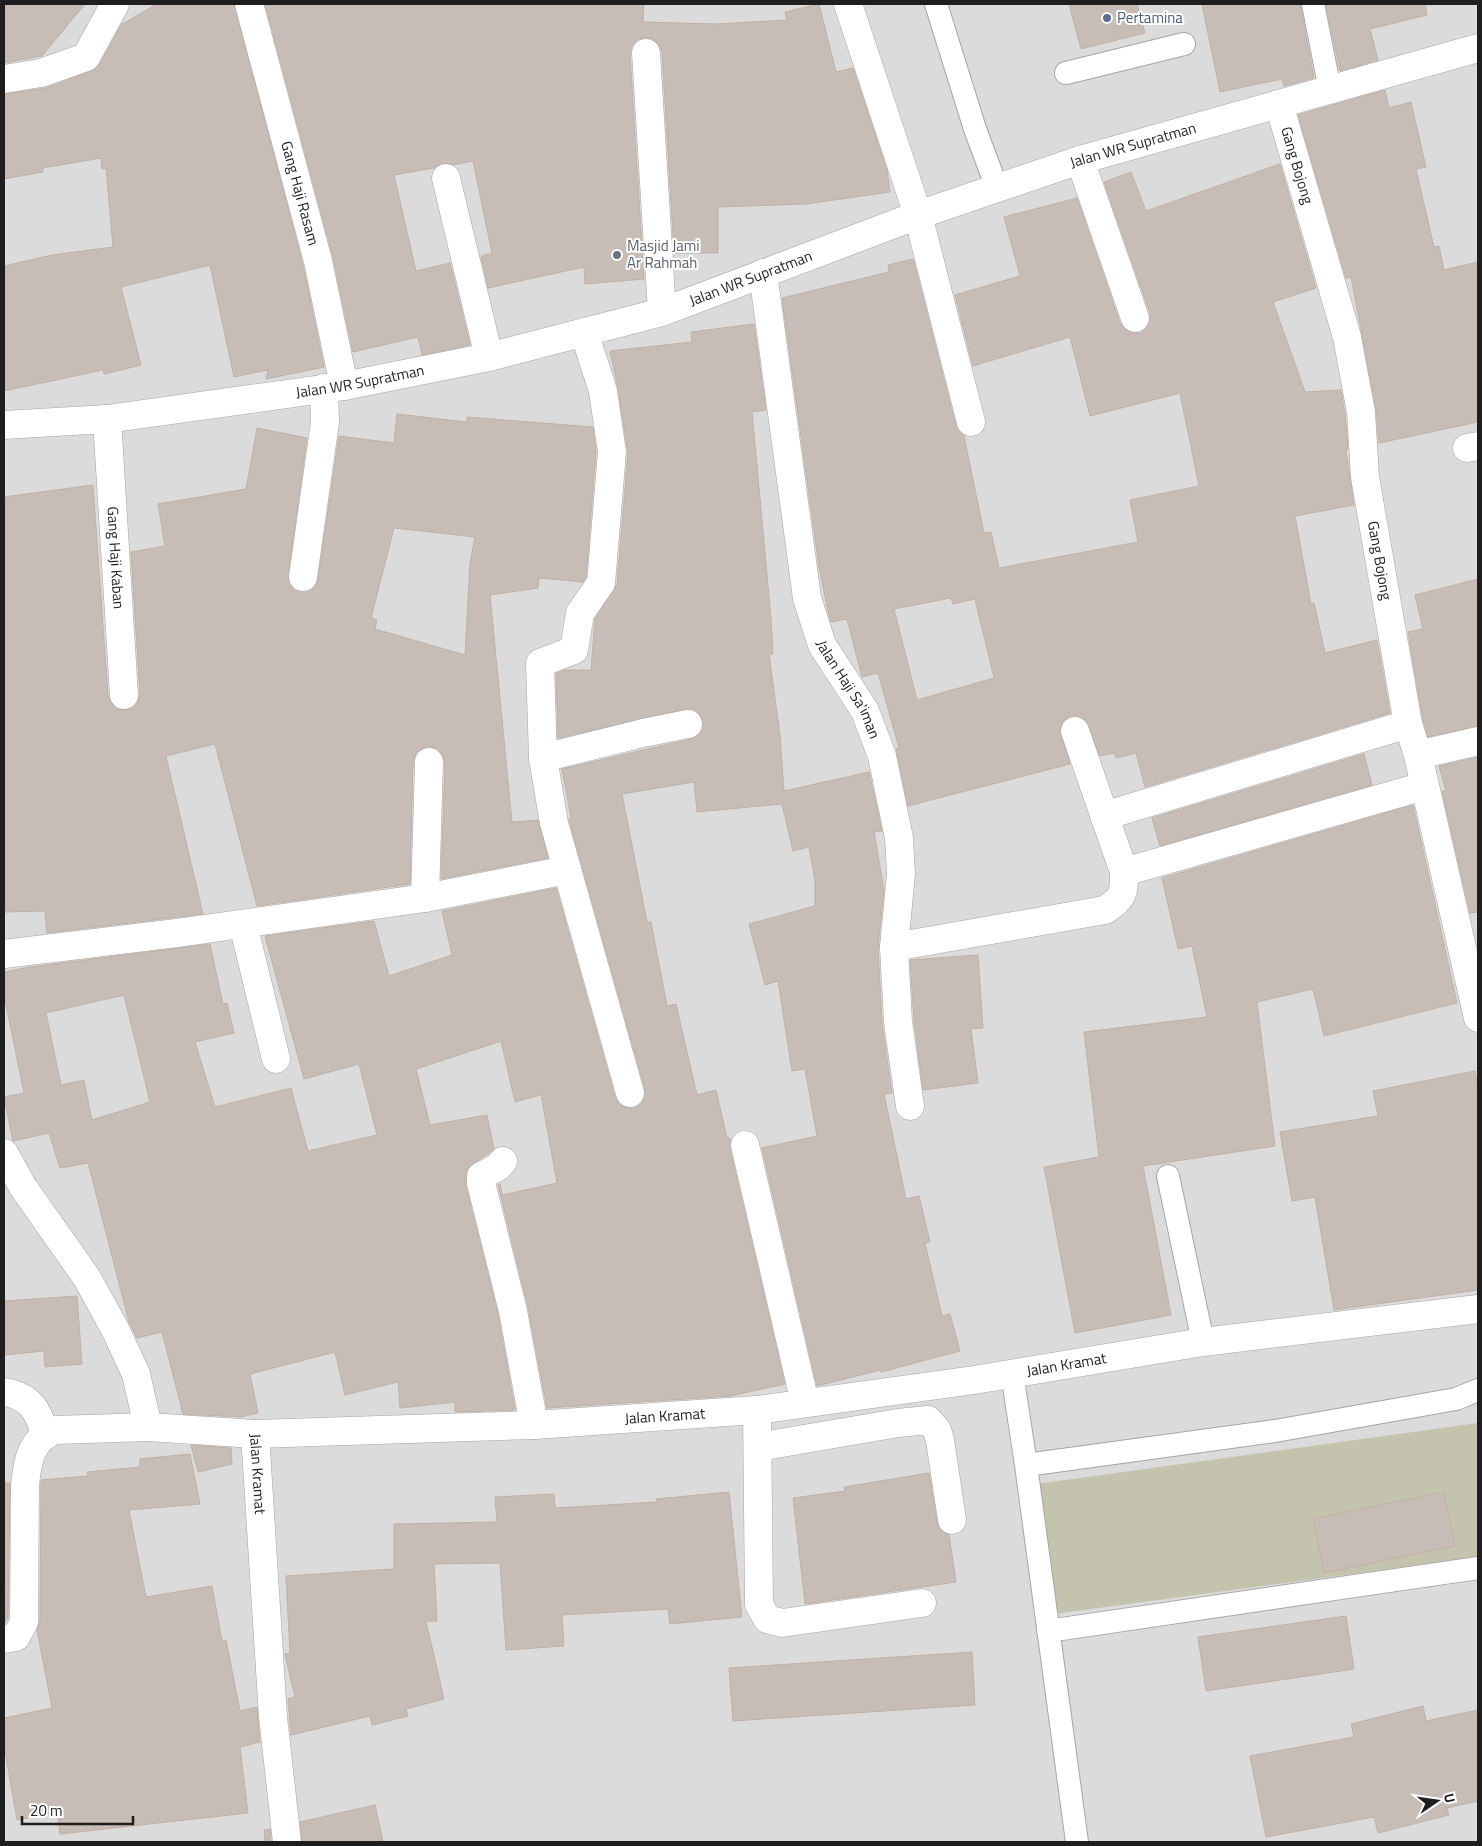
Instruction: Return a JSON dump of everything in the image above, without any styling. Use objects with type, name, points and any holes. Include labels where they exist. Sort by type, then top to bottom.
[{"type":"street","points":[[4,79],[41,73],[86,57],[115,4]]},
{"type":"street","name":"Gang Haji Rasam","points":[[250,4],[318,261],[334,387],[324,422],[303,577]]},
{"type":"street","points":[[848,4],[918,215],[971,422]]},
{"type":"street","name":"Jalan WR Supratman","points":[[4,426],[107,419],[334,387],[488,357],[662,312],[918,215],[1080,160],[1478,48]]},
{"type":"street","points":[[646,53],[662,312]]},
{"type":"street","name":"Gang Bojong","points":[[1279,104],[1347,338],[1361,412],[1365,477],[1408,724],[1418,755],[1478,1018]]},
{"type":"street","points":[[1080,160],[1135,318]]},
{"type":"street","points":[[446,178],[488,357]]},
{"type":"street","name":"Jalan Haji Sa'iman","points":[[763,273],[807,598],[822,645],[865,711],[882,756],[899,838],[901,874],[894,947],[898,1022],[910,1106]]},
{"type":"street","points":[[584,332],[603,391],[612,452],[601,583],[580,613],[574,650],[540,663],[543,758],[554,823],[630,1094]]},
{"type":"street","name":"Gang Haji Kaban","points":[[107,419],[124,695]]},
{"type":"street","points":[[543,758],[643,732],[688,724]]},
{"type":"street","points":[[1104,816],[1408,724]]},
{"type":"street","points":[[894,947],[1105,910],[1121,900],[1124,892],[1124,872],[1075,731]]},
{"type":"street","points":[[1418,755],[1478,741]]},
{"type":"street","points":[[424,898],[430,762]]},
{"type":"street","points":[[1124,872],[1424,786]]},
{"type":"street","points":[[4,954],[243,924],[424,898],[567,870]]},
{"type":"street","points":[[243,924],[276,1058]]},
{"type":"street","points":[[745,1145],[805,1403]]},
{"type":"street","points":[[4,1153],[23,1187],[87,1278],[115,1330],[136,1374],[148,1427]]},
{"type":"street","points":[[504,1161],[498,1167],[481,1176],[481,1183],[513,1311],[534,1425]]},
{"type":"street","name":"Jalan Kramat","points":[[287,1842],[273,1717],[255,1434],[534,1425],[757,1410],[1012,1373],[1203,1342],[1478,1309]]},
{"type":"street","points":[[4,1392],[14,1393],[31,1402],[38,1413],[45,1433]]},
{"type":"street","points":[[757,1410],[759,1604],[767,1619],[782,1623],[922,1603]]},
{"type":"street","points":[[758,1447],[898,1423],[928,1420],[937,1430],[940,1440],[952,1520]]},
{"type":"street","points":[[4,1640],[16,1636],[24,1622],[26,1467],[36,1443],[45,1433],[56,1430],[148,1427],[255,1434]]},
{"type":"lane","points":[[936,4],[997,188]]},
{"type":"lane","points":[[1313,4],[1330,90]]},
{"type":"lane","points":[[1066,73],[1184,44]]},
{"type":"lane","points":[[1168,1176],[1203,1342]]},
{"type":"lane","points":[[1012,1373],[1077,1842]]},
{"type":"lane","points":[[1026,1465],[1275,1431],[1456,1399],[1478,1390]]},
{"type":"lane","points":[[1048,1631],[1478,1568]]},
{"type":"shaded area","points":[[4,4],[1478,4],[1478,1842],[4,1842]]},
{"type":"shaded area","points":[[1478,1423],[1478,1557],[1054,1614],[1036,1484]]},
{"type":"building","points":[[4,4],[85,4],[42,56],[4,63]]},
{"type":"building","points":[[157,4],[234,4],[303,265],[324,367],[266,379],[268,370],[234,377],[210,265],[121,287],[141,365],[104,374],[103,370],[4,391],[4,266],[52,255],[113,247],[106,168],[102,169],[101,158],[43,168],[43,172],[4,179],[4,94],[46,88],[92,71],[100,64],[121,25]]},
{"type":"building","points":[[265,4],[644,4],[643,22],[717,24],[787,20],[785,12],[819,4],[836,72],[853,68],[887,170],[890,192],[806,204],[718,207],[718,253],[674,253],[662,52],[659,45],[653,39],[637,40],[632,46],[630,54],[644,279],[585,284],[584,267],[488,288],[481,256],[492,253],[473,161],[453,165],[442,163],[434,168],[394,175],[416,271],[450,263],[470,345],[422,355],[418,337],[353,352],[333,257]]},
{"type":"building","name":"Pertamina","points":[[1069,4],[1137,4],[1145,33],[1081,49]]},
{"type":"building","points":[[1202,4],[1300,4],[1314,78],[1284,86],[1282,79],[1220,92]]},
{"type":"building","points":[[1326,4],[1425,4],[1427,15],[1370,29],[1378,60],[1340,71]]},
{"type":"building","points":[[1385,90],[1389,108],[1411,102],[1426,167],[1416,169],[1434,247],[1439,246],[1444,270],[1478,262],[1478,422],[1379,443],[1376,409],[1351,277],[1346,278],[1298,115]]},
{"type":"building","points":[[1280,164],[1316,288],[1273,302],[1305,392],[1341,390],[1348,449],[1346,450],[1354,505],[1295,516],[1311,604],[1314,603],[1325,653],[1377,640],[1390,713],[1145,787],[1136,753],[1116,758],[1114,753],[1100,756],[1086,720],[1078,716],[1070,716],[1063,721],[1060,729],[1070,764],[908,806],[896,749],[899,748],[878,673],[862,677],[847,619],[831,622],[828,611],[819,567],[782,298],[889,272],[888,265],[913,259],[956,426],[964,436],[984,533],[991,532],[999,568],[1138,542],[1130,500],[1199,486],[1180,393],[1090,416],[1070,337],[973,366],[955,295],[1020,276],[1004,217],[1077,198],[1120,323],[1124,329],[1132,333],[1141,333],[1147,328],[1150,321],[1150,313],[1104,182],[1131,172],[1146,211]],"holes":[[[951,598],[953,604],[975,599],[994,678],[917,700],[894,609]]]},
{"type":"building","points":[[754,324],[766,410],[752,412],[771,618],[773,654],[769,654],[780,735],[784,791],[869,772],[882,831],[874,832],[884,890],[878,948],[882,1023],[892,1093],[884,1094],[906,1199],[919,1196],[930,1242],[925,1243],[942,1316],[950,1314],[960,1351],[881,1372],[880,1370],[817,1386],[762,1148],[817,1136],[805,1069],[792,1071],[778,981],[765,985],[749,924],[815,906],[815,880],[809,847],[793,851],[782,804],[697,812],[694,782],[622,794],[647,922],[651,922],[667,1006],[676,1004],[697,1095],[716,1090],[727,1138],[730,1138],[730,1149],[785,1384],[731,1396],[547,1408],[528,1307],[498,1185],[500,1184],[502,1195],[557,1183],[541,1095],[515,1102],[501,1041],[416,1069],[430,1125],[487,1115],[494,1149],[468,1168],[465,1183],[498,1314],[515,1410],[455,1412],[455,1402],[400,1408],[398,1382],[345,1395],[335,1352],[250,1374],[258,1413],[241,1417],[183,1414],[162,1332],[137,1338],[129,1322],[88,1163],[60,1168],[49,1133],[13,1141],[4,1097],[24,1093],[4,995],[4,972],[210,944],[223,1004],[227,1003],[234,1033],[195,1042],[215,1107],[291,1088],[308,1151],[377,1135],[359,1064],[304,1079],[265,936],[374,921],[389,976],[452,955],[442,911],[556,888],[615,1097],[619,1104],[626,1108],[634,1108],[641,1104],[645,1097],[645,1089],[569,820],[571,817],[562,769],[691,739],[699,735],[703,729],[703,721],[699,713],[693,709],[685,709],[558,738],[556,674],[564,670],[591,670],[595,619],[617,584],[628,453],[610,351],[692,342],[691,332]],"holes":[[[124,995],[150,1102],[92,1120],[84,1080],[61,1085],[46,1013]]]},
{"type":"building","points":[[397,414],[467,422],[467,417],[593,427],[596,452],[586,577],[583,582],[539,578],[538,588],[490,595],[512,822],[538,820],[548,858],[441,879],[445,762],[438,749],[429,746],[416,753],[413,762],[410,884],[257,906],[215,744],[166,756],[203,914],[47,933],[45,911],[4,912],[4,497],[93,485],[108,696],[111,703],[117,709],[125,710],[133,708],[138,702],[140,694],[131,552],[165,546],[158,504],[246,489],[257,428],[307,438],[288,575],[289,583],[294,590],[308,592],[315,587],[318,579],[339,436],[394,443]],"holes":[[[394,528],[475,537],[470,563],[465,655],[375,629],[377,620],[371,618]]]},
{"type":"building","points":[[1478,579],[1478,726],[1428,737],[1423,720],[1408,632],[1423,629],[1415,595]]},
{"type":"building","points":[[1364,754],[1372,785],[1160,846],[1152,818]]},
{"type":"building","points":[[1478,757],[1478,912],[1470,913],[1442,791],[1446,791],[1439,766]]},
{"type":"building","points":[[1413,805],[1457,1003],[1324,1036],[1313,989],[1257,1002],[1275,1146],[1143,1166],[1171,1315],[1075,1333],[1044,1167],[1099,1157],[1084,1032],[1207,1017],[1192,946],[1178,949],[1162,878]]},
{"type":"building","points":[[978,955],[983,1028],[971,1029],[978,1083],[923,1090],[914,1020],[910,960]]},
{"type":"building","points":[[1475,1071],[1478,1087],[1478,1290],[1334,1310],[1315,1197],[1292,1201],[1280,1132],[1378,1116],[1373,1091]]},
{"type":"building","points":[[77,1296],[82,1364],[45,1367],[44,1351],[4,1355],[4,1301]]},
{"type":"building","points":[[191,1445],[231,1448],[232,1464],[198,1472]]},
{"type":"building","points":[[190,1454],[200,1504],[129,1510],[146,1597],[212,1586],[222,1641],[226,1640],[240,1711],[257,1707],[260,1742],[240,1747],[248,1813],[60,1834],[57,1812],[17,1820],[4,1745],[4,1718],[52,1708],[37,1630],[40,1622],[41,1480],[88,1476],[87,1472],[140,1467],[140,1459]]},
{"type":"building","points":[[929,1473],[937,1522],[940,1530],[949,1535],[956,1582],[805,1604],[793,1498],[845,1491],[844,1487]]},
{"type":"building","points":[[4,1483],[10,1483],[8,1618],[4,1623]]},
{"type":"building","points":[[729,1492],[742,1617],[670,1624],[668,1609],[562,1615],[564,1646],[506,1650],[500,1563],[434,1564],[437,1621],[426,1621],[444,1699],[406,1709],[408,1716],[372,1725],[370,1716],[291,1735],[288,1699],[295,1697],[285,1654],[290,1653],[286,1576],[394,1569],[394,1524],[497,1522],[495,1497],[554,1494],[555,1508],[657,1502],[656,1499]]},
{"type":"building","points":[[1444,1492],[1455,1546],[1324,1573],[1313,1519]]},
{"type":"building","points":[[1346,1616],[1354,1669],[1206,1691],[1198,1637]]},
{"type":"building","points":[[972,1652],[975,1705],[733,1721],[729,1668]]},
{"type":"building","points":[[1423,1706],[1426,1721],[1478,1710],[1478,1801],[1447,1808],[1449,1815],[1378,1833],[1374,1817],[1266,1837],[1250,1756],[1354,1737],[1351,1724]]},
{"type":"building","points":[[375,1805],[383,1842],[302,1842],[300,1822]]},
{"type":"building","points":[[270,1829],[271,1842],[265,1842],[264,1830]]},
{"type":"place","name":"Pertamina","points":[[1107,18]]},
{"type":"place","name":"Masjid Jami Ar Rahmah","points":[[617,255]]}]
